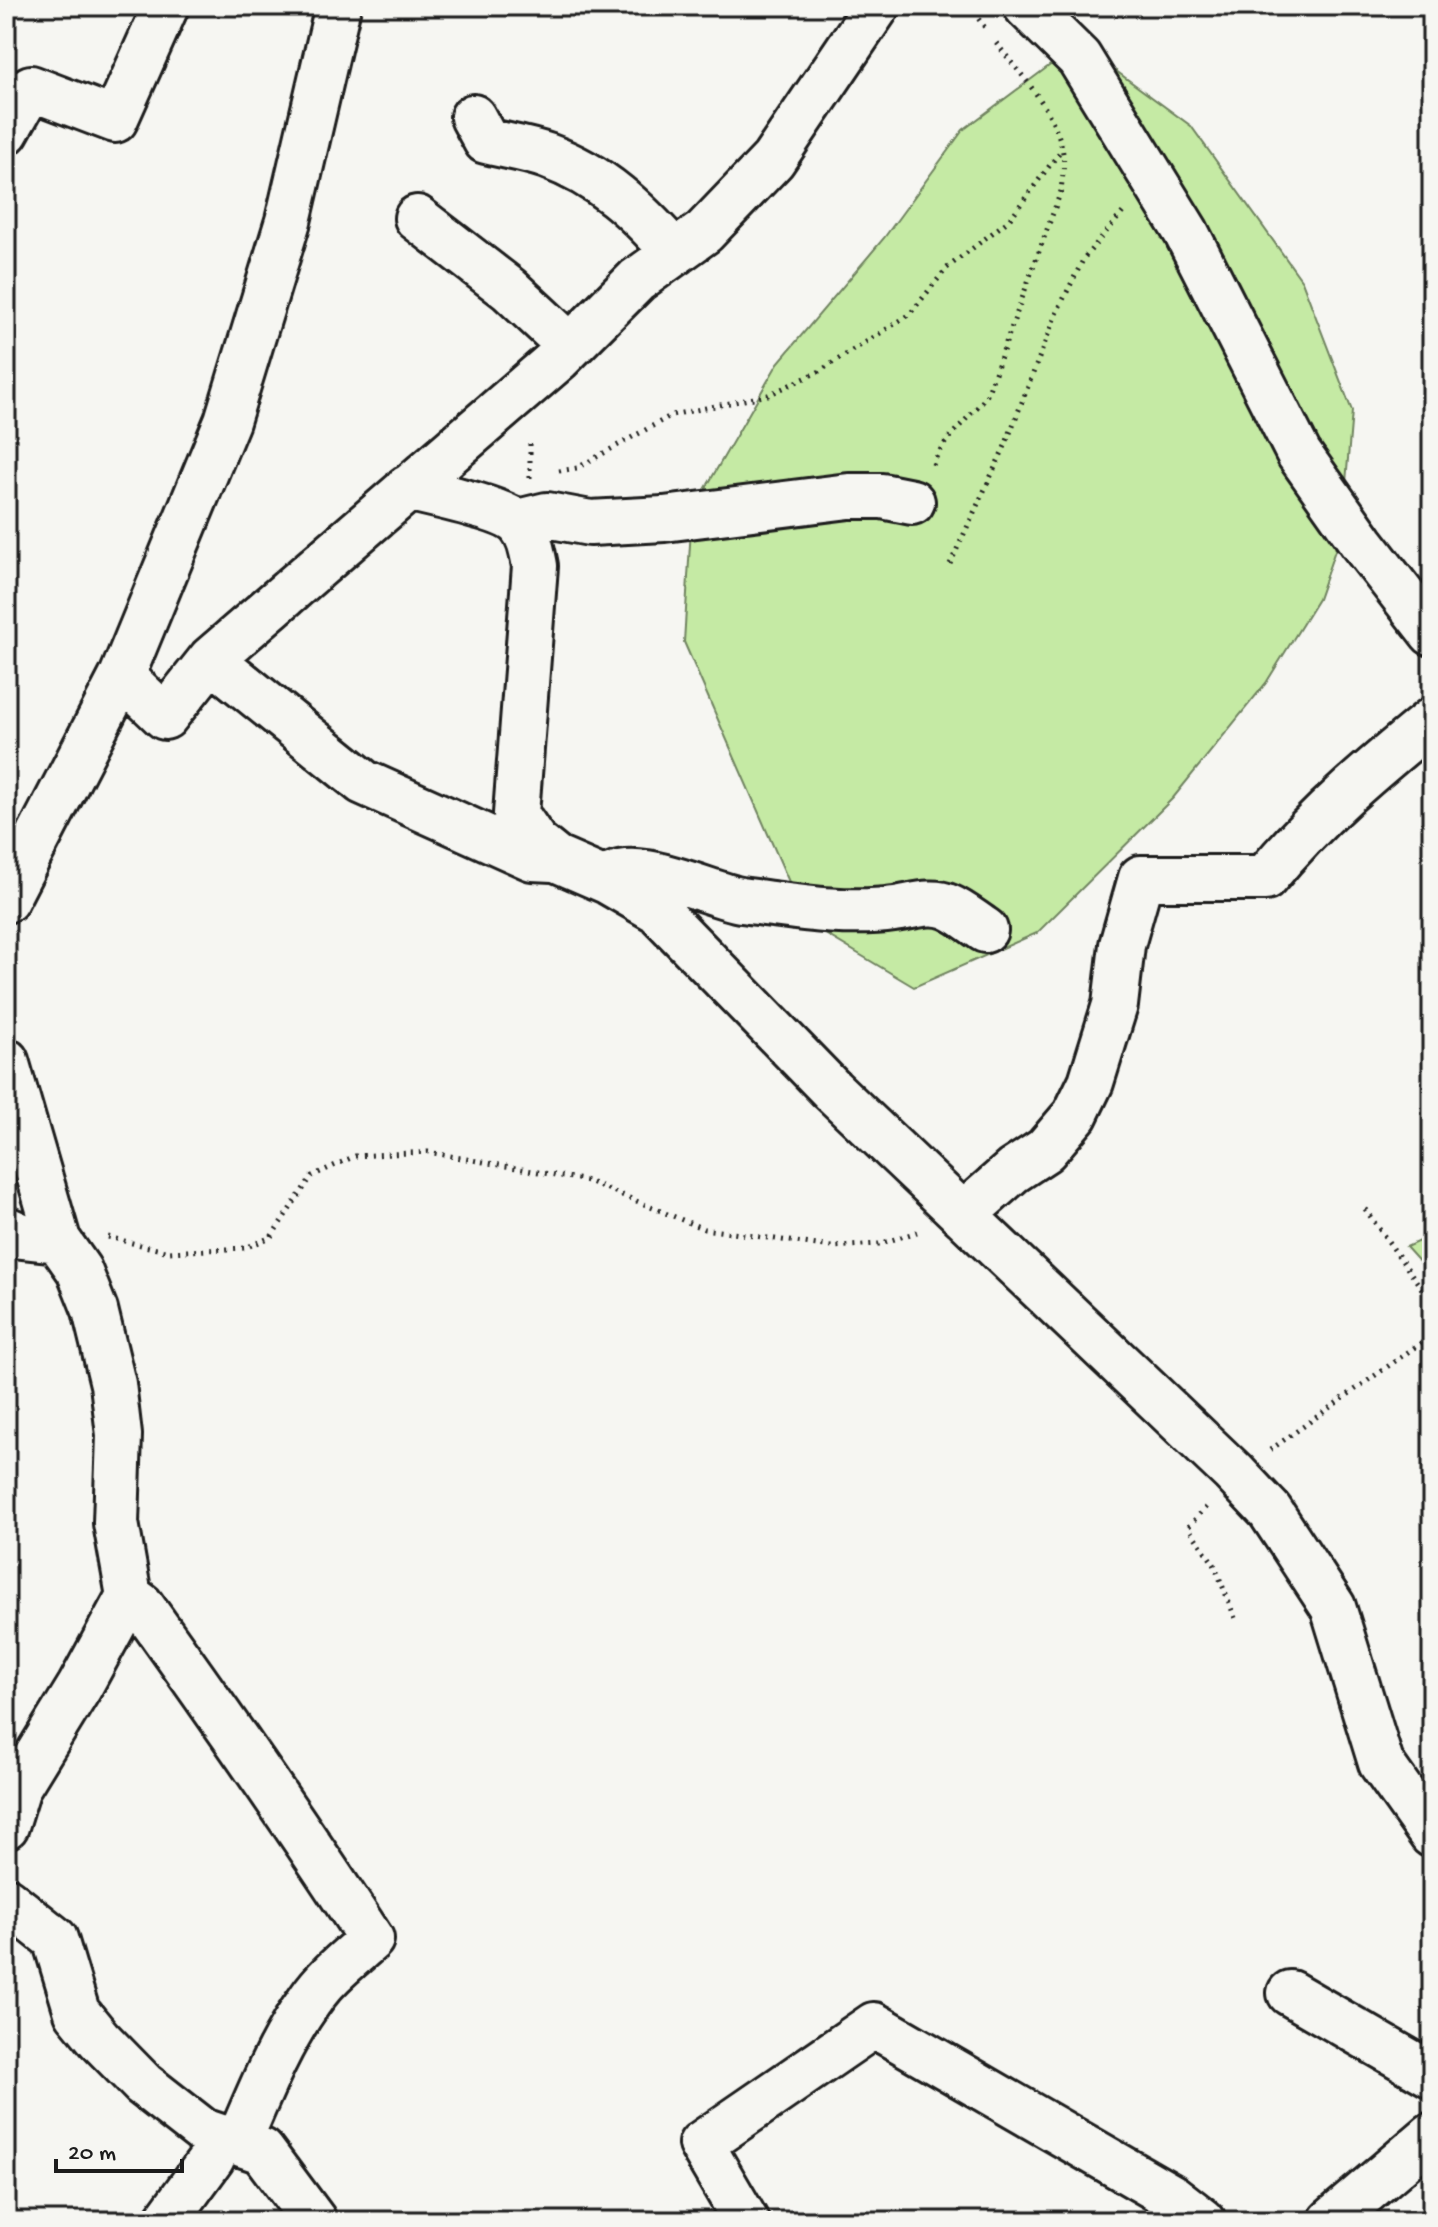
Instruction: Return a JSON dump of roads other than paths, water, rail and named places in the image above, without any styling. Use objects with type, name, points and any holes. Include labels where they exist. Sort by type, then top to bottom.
[{"type":"street","points":[[6,132],[31,88],[115,120],[166,6]]},
{"type":"street","points":[[6,900],[122,676],[227,421],[288,221],[338,6]]},
{"type":"street","points":[[122,676],[165,717],[211,659],[570,346],[637,280],[704,232],[773,160],[877,6]]},
{"type":"street","points":[[1026,6],[1079,58],[1186,232],[1299,454],[1362,543],[1432,633]]},
{"type":"street","points":[[473,117],[486,141],[546,155],[617,193],[675,253]]},
{"type":"street","points":[[417,218],[509,289],[570,346]]},
{"type":"street","points":[[407,488],[494,512],[518,522],[529,539],[535,566],[516,814],[535,842],[556,859],[607,881],[657,910],[832,1090],[1222,1461],[1270,1511],[1333,1607],[1381,1763],[1432,1835]]},
{"type":"street","points":[[518,522],[547,515],[590,523],[664,519],[849,496],[882,496],[920,489]]},
{"type":"street","points":[[211,659],[363,782],[532,858],[556,859]]},
{"type":"street","points":[[958,1210],[1045,1150],[1075,1115],[1091,1082],[1115,1005],[1122,945],[1141,878],[1265,878],[1342,794],[1432,720]]},
{"type":"street","points":[[607,881],[611,875],[624,871],[676,879],[728,898],[814,909],[893,910],[928,903],[948,906],[985,930]]},
{"type":"street","points":[[6,1061],[56,1232],[79,1270],[95,1310],[113,1384],[119,1435],[116,1523],[129,1596],[80,1686],[18,1787],[6,1826]]},
{"type":"street","points":[[6,1229],[22,1236],[56,1232]]},
{"type":"street","points":[[129,1596],[141,1605],[247,1754],[371,1939],[331,1975],[310,2000],[229,2140],[166,2221]]},
{"type":"street","points":[[6,1900],[55,1939],[77,2012],[99,2039],[143,2084],[203,2131],[262,2151],[314,2221]]},
{"type":"street","points":[[1290,1993],[1432,2075]]},
{"type":"street","points":[[746,2221],[701,2144],[874,2025],[1172,2197],[1203,2221]]},
{"type":"street","points":[[1331,2221],[1432,2135]]}]
